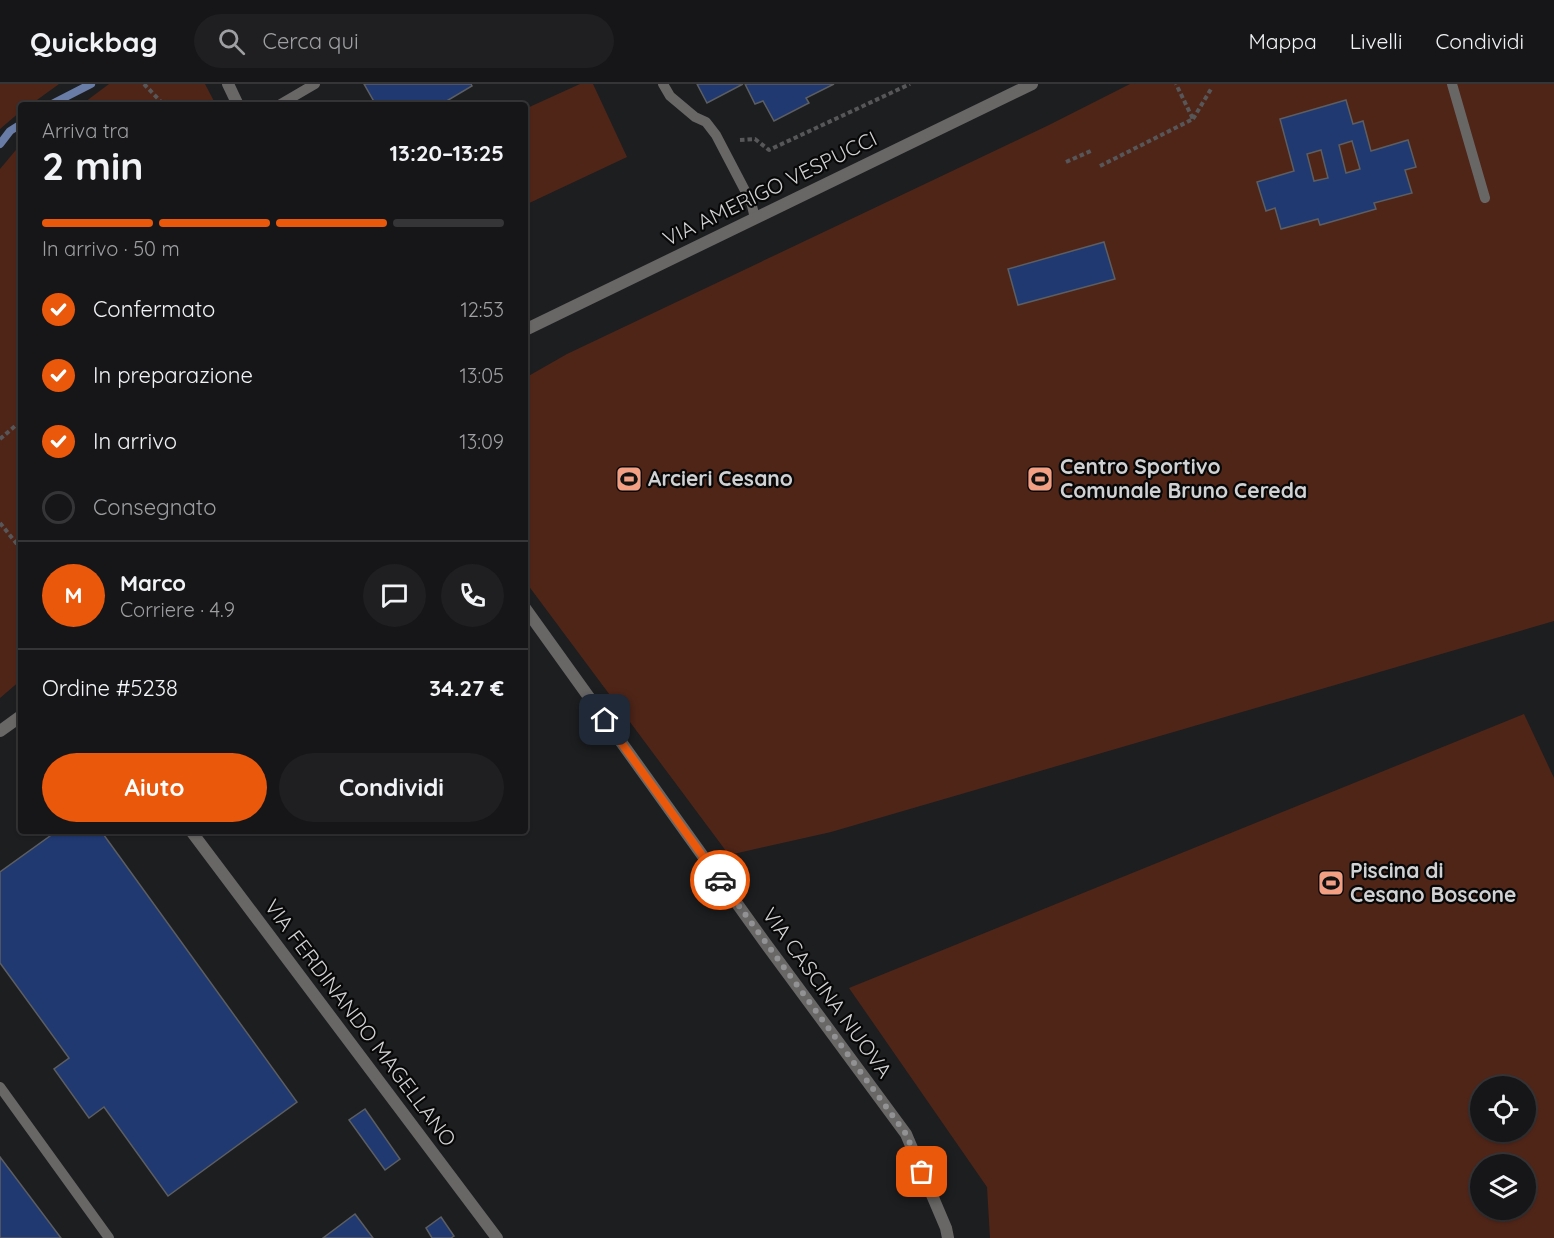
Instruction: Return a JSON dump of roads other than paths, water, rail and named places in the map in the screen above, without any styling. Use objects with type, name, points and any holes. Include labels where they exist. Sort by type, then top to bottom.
[{"type":"street","points":[[228,84],[237,102]]},
{"type":"street","name":"VIA AMERIGO VESPUCCI","points":[[528,329],[1032,84]]},
{"type":"street","name":"VIA CASCINA NUOVA","points":[[528,612],[766,944],[906,1134],[946,1228],[948,1238]]},
{"type":"street","points":[[0,731],[18,718]]},
{"type":"street","name":"VIA FERDINANDO MAGELLANO","points":[[193,834],[497,1238]]},
{"type":"lane","points":[[284,102],[315,84]]},
{"type":"lane","points":[[654,84],[695,117],[706,122],[716,135],[751,201],[755,218]]},
{"type":"lane","points":[[663,84],[670,96]]},
{"type":"lane","points":[[1452,84],[1485,198]]},
{"type":"lane","points":[[0,1088],[109,1238]]},
{"type":"waterway","points":[[56,102],[91,84]]},
{"type":"waterway","points":[[0,144],[10,131],[18,126]]},
{"type":"place","name":"Arcieri Cesano","points":[[629,479]]},
{"type":"place","name":"Centro Sportivo Comunale Bruno Cereda","points":[[1040,479]]},
{"type":"place","name":"Piscina di Cesano Boscone","points":[[1331,883]]}]
